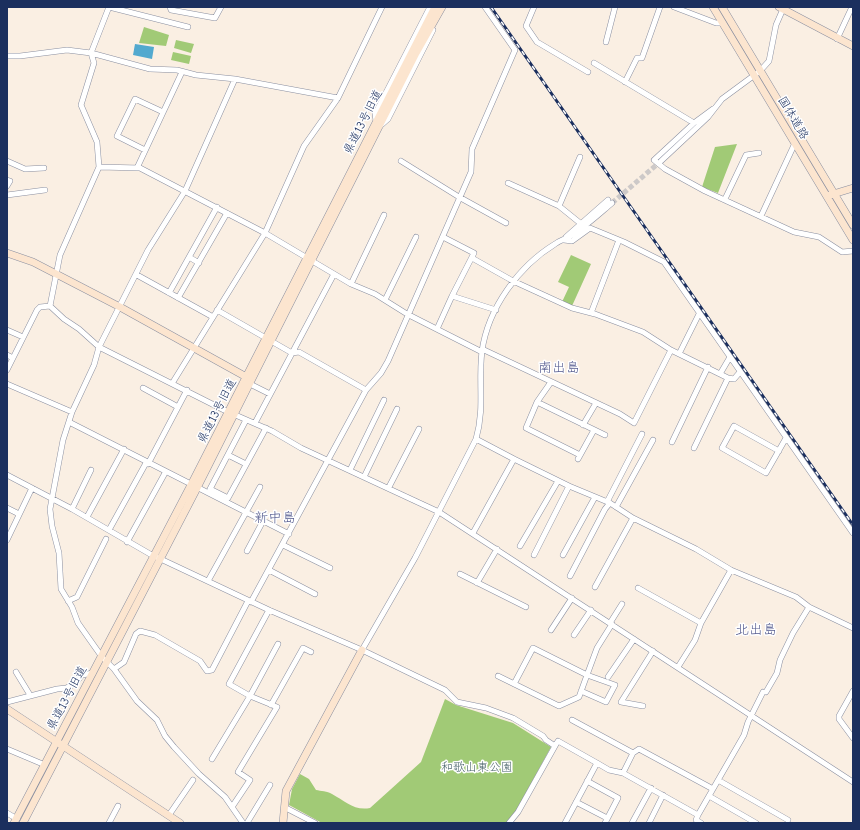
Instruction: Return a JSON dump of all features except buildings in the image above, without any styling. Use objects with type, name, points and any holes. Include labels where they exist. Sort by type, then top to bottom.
[{"type":"street","points":[[50,306],[60,255],[99,167],[97,142],[81,105],[94,63],[91,53],[109,7],[188,27]]},
{"type":"street","points":[[170,7],[170,10],[215,18],[221,7]]},
{"type":"street","points":[[173,382],[265,234],[304,146],[338,98],[382,7]]},
{"type":"street","points":[[430,7],[375,114],[378,124],[388,119],[446,7]]},
{"type":"street","name":"県道13号旧道","points":[[384,113],[435,7]]},
{"type":"street","name":"県道13号旧道","points":[[18,822],[45,765],[60,744],[93,673],[194,487],[378,124],[442,7]]},
{"type":"street","points":[[114,669],[124,662],[136,634],[140,631],[155,635],[200,661],[207,671],[212,670],[249,601],[283,545],[366,390],[388,361],[470,172],[472,148],[515,50],[485,7]]},
{"type":"street","points":[[534,7],[526,26],[537,42],[588,72]]},
{"type":"street","points":[[606,42],[615,7]]},
{"type":"street","points":[[625,82],[636,58],[642,58],[660,7]]},
{"type":"street","points":[[674,7],[716,23],[723,23]]},
{"type":"street","name":"国体道路","points":[[713,7],[757,73],[831,195],[853,240]]},
{"type":"street","name":"国体道路","points":[[722,7],[795,143],[853,225]]},
{"type":"street","points":[[837,39],[852,7]]},
{"type":"street","points":[[661,161],[708,117],[722,99],[757,73],[769,61],[776,25],[785,9],[837,39],[853,46]]},
{"type":"street","points":[[7,56],[20,56],[67,50],[91,53],[150,69],[235,79],[338,98]]},
{"type":"street","points":[[594,63],[694,123]]},
{"type":"street","points":[[137,168],[182,72]]},
{"type":"street","points":[[235,79],[185,191],[148,250],[137,275],[99,347],[94,365],[72,412],[63,440],[50,509],[52,526],[59,553],[60,589],[68,600],[78,623],[106,663],[114,669],[137,701],[157,720],[165,736],[174,747],[199,774],[225,797],[243,823]]},
{"type":"street","points":[[146,150],[117,136],[135,99],[163,112]]},
{"type":"street","points":[[716,108],[694,123],[654,160],[665,169],[705,191],[794,232],[819,237],[842,252],[853,251]]},
{"type":"street","points":[[761,216],[795,143]]},
{"type":"street","points":[[725,199],[746,155],[759,153]]},
{"type":"street","points":[[559,206],[580,157]]},
{"type":"street","points":[[7,161],[25,169],[44,168]]},
{"type":"street","points":[[402,162],[459,197],[506,223]]},
{"type":"street","points":[[99,167],[137,168],[217,207],[310,258],[351,284],[385,300],[437,329],[552,382],[634,423],[671,350]]},
{"type":"street","points":[[7,180],[10,181],[7,186]]},
{"type":"street","points":[[508,183],[559,206],[580,223]]},
{"type":"street","points":[[831,195],[853,188]]},
{"type":"street","points":[[7,195],[45,190]]},
{"type":"street","points":[[283,823],[286,791],[294,775],[362,650],[415,558],[476,439],[481,422],[482,351],[496,310],[514,281],[528,265],[556,243],[562,240],[572,235],[610,201],[580,223],[562,240]]},
{"type":"street","points":[[169,293],[217,207]]},
{"type":"street","points":[[178,298],[227,213]]},
{"type":"street","points":[[351,284],[384,215]]},
{"type":"street","points":[[562,240],[572,241],[590,228],[619,240],[664,262],[853,533]]},
{"type":"street","points":[[385,300],[416,236]]},
{"type":"street","points":[[437,329],[474,253],[443,237]]},
{"type":"street","points":[[591,313],[619,240]]},
{"type":"street","points":[[7,253],[33,262],[120,307],[194,348],[270,394]]},
{"type":"street","points":[[189,257],[199,263]]},
{"type":"street","points":[[472,258],[514,281],[572,308],[591,313],[643,332],[671,350],[728,378],[734,379],[740,372]]},
{"type":"street","points":[[255,423],[334,274]]},
{"type":"street","points":[[137,275],[213,317]]},
{"type":"street","points":[[452,296],[496,310]]},
{"type":"street","points":[[7,370],[40,307],[50,306]]},
{"type":"street","points":[[50,306],[64,320],[79,329],[99,347],[173,382],[246,420],[266,428],[301,448],[389,487],[439,512],[853,782]]},
{"type":"street","points":[[217,310],[268,341],[292,353],[298,352],[366,390]]},
{"type":"street","points":[[679,354],[699,314]]},
{"type":"street","points":[[7,330],[23,337]]},
{"type":"street","points":[[7,355],[12,358]]},
{"type":"street","points":[[720,374],[730,357]]},
{"type":"street","points":[[672,442],[708,368]]},
{"type":"street","points":[[694,448],[728,378]]},
{"type":"street","points":[[552,382],[537,402],[526,428],[579,457],[594,430]]},
{"type":"street","points":[[7,384],[72,412]]},
{"type":"street","points":[[143,388],[178,407]]},
{"type":"street","points":[[109,530],[187,390]]},
{"type":"street","points":[[350,470],[384,400]]},
{"type":"street","points":[[537,402],[605,435]]},
{"type":"street","points":[[583,425],[596,403]]},
{"type":"street","points":[[364,476],[398,409]]},
{"type":"street","points":[[246,420],[210,489],[228,498],[266,428]]},
{"type":"street","points":[[69,422],[124,449],[147,463],[194,487],[289,534]]},
{"type":"street","points":[[779,450],[734,426],[722,448],[766,473],[786,438]]},
{"type":"street","points":[[389,487],[419,429]]},
{"type":"street","points":[[570,576],[609,502],[642,434]]},
{"type":"street","points":[[476,439],[558,481],[609,502],[633,518],[696,549],[732,570],[796,597],[809,608],[853,628]]},
{"type":"street","points":[[616,507],[653,440]]},
{"type":"street","points":[[88,517],[124,449]]},
{"type":"street","points":[[228,455],[246,464]]},
{"type":"street","points":[[473,534],[514,459]]},
{"type":"street","points":[[72,509],[91,470]]},
{"type":"street","points":[[127,542],[165,472]]},
{"type":"street","points":[[7,475],[88,517],[127,542],[157,557],[249,601],[362,650],[445,690],[457,702],[486,708],[513,718],[543,736],[555,746]]},
{"type":"street","points":[[520,546],[558,481]]},
{"type":"street","points":[[534,555],[569,486]]},
{"type":"street","points":[[208,581],[260,487]]},
{"type":"street","points":[[7,540],[32,488]]},
{"type":"street","points":[[563,555],[595,497]]},
{"type":"street","points":[[7,508],[19,514]]},
{"type":"street","points":[[595,586],[633,518]]},
{"type":"street","points":[[247,551],[263,521]]},
{"type":"street","points":[[68,600],[77,597],[106,540]]},
{"type":"street","points":[[283,545],[330,568]]},
{"type":"street","points":[[478,583],[497,549]]},
{"type":"street","name":"県道13号旧道","points":[[18,822],[106,663],[157,557]]},
{"type":"street","points":[[269,570],[315,594]]},
{"type":"street","points":[[678,667],[695,640],[701,623],[732,570]]},
{"type":"street","points":[[460,574],[526,607]]},
{"type":"street","points":[[638,588],[701,623]]},
{"type":"street","points":[[551,630],[572,598]]},
{"type":"street","points":[[498,676],[559,706],[579,697],[597,648],[622,604]]},
{"type":"street","points":[[701,823],[696,820],[698,815],[744,735],[751,715],[777,673],[780,660],[793,633],[809,608]]},
{"type":"street","points":[[232,808],[250,780],[238,772],[277,707],[250,696],[229,684],[269,610]]},
{"type":"street","points":[[574,635],[591,610]]},
{"type":"street","points":[[608,677],[634,639]]},
{"type":"street","points":[[212,759],[250,696],[278,644]]},
{"type":"street","points":[[271,705],[304,648],[311,652]]},
{"type":"street","points":[[514,684],[533,648],[587,675],[615,685],[606,702],[581,692]]},
{"type":"street","points":[[643,706],[621,702],[653,651]]},
{"type":"street","points":[[16,672],[30,695]]},
{"type":"street","points":[[7,702],[57,688],[66,688],[75,684],[82,675],[93,673]]},
{"type":"street","points":[[853,691],[839,716],[839,719],[853,738]]},
{"type":"street","points":[[7,709],[180,823]]},
{"type":"street","points":[[572,720],[633,753]]},
{"type":"street","points":[[512,822],[558,741],[609,770],[623,773],[698,815]]},
{"type":"street","points":[[7,749],[45,765]]},
{"type":"street","points":[[623,773],[633,753],[639,749],[713,789]]},
{"type":"street","points":[[565,823],[597,763]]},
{"type":"street","points":[[169,815],[193,780]]},
{"type":"street","points":[[718,780],[788,820]]},
{"type":"street","points":[[576,802],[606,821],[618,798],[587,781]]},
{"type":"street","points":[[247,823],[270,785]]},
{"type":"street","points":[[632,823],[651,788]]},
{"type":"street","points":[[649,823],[663,796]]},
{"type":"street","points":[[709,796],[756,823]]},
{"type":"street","points":[[109,823],[118,806]]},
{"type":"street","points":[[284,807],[315,823]]},
{"type":"street","points":[[7,813],[18,822]]},
{"type":"green space","points":[[144,27],[169,35],[166,46],[139,43]]},
{"type":"green space","points":[[176,40],[194,44],[191,53],[174,48]]},
{"type":"green space","points":[[173,52],[191,56],[189,64],[171,60]]},
{"type":"green space","points":[[737,144],[718,193],[702,187],[715,147]]},
{"type":"green space","points":[[571,255],[591,264],[572,306],[562,302],[569,287],[558,282]]},
{"type":"green space","name":"和歌山東公園","points":[[445,699],[456,705],[513,723],[551,747],[517,809],[506,823],[322,823],[289,805],[292,789],[300,774],[309,779],[316,790],[330,793],[354,807],[364,809],[370,808],[421,762]]},
{"type":"water","points":[[135,44],[154,47],[152,59],[133,55]]},
{"type":"tunnel","points":[[612,203],[661,161]]},
{"type":"railway","points":[[491,7],[853,525]]},
{"type":"district","name":"南出島","points":[[559,368]]},
{"type":"district","name":"新中島","points":[[275,518]]},
{"type":"district","name":"北出島","points":[[756,630]]}]
